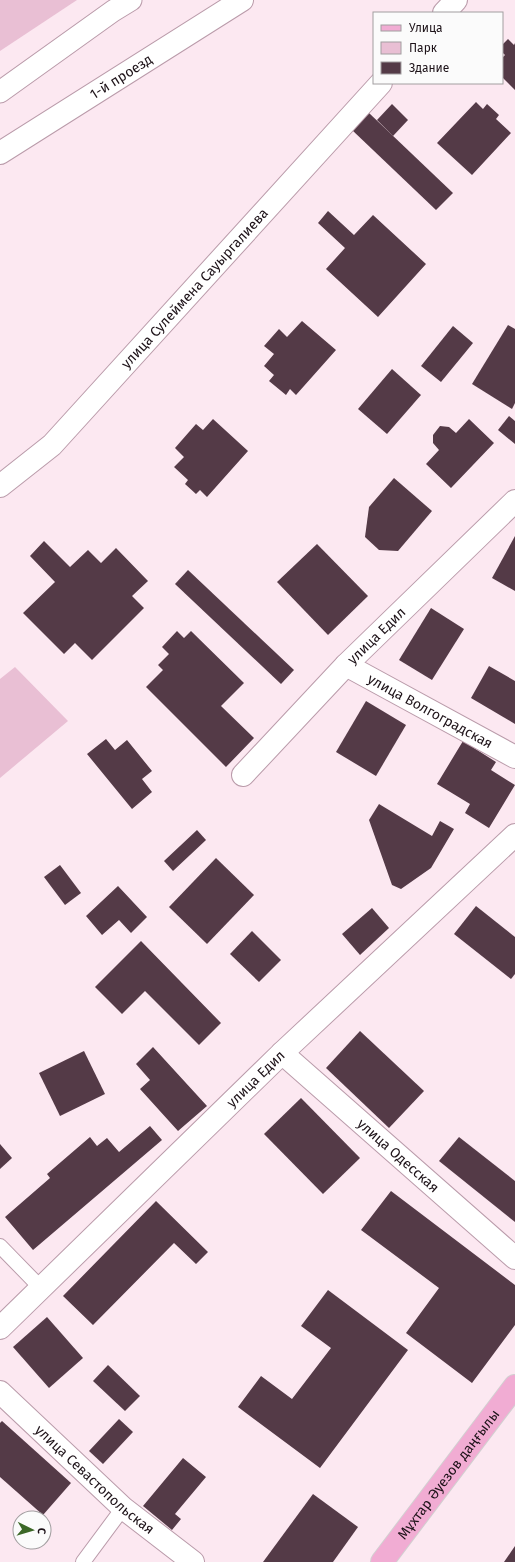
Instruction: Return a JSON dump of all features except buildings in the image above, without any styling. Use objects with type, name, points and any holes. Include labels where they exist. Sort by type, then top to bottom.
[{"type":"main road","name":"Мұхтар Әуезов даңғылы","points":[[382,1562],[515,1386]]},
{"type":"street","points":[[0,92],[113,10],[131,0]]},
{"type":"street","name":"1-й проезд","points":[[0,153],[242,0]]},
{"type":"street","points":[[445,12],[456,0]]},
{"type":"street","name":"улица Сулеймена Сауыргалиева","points":[[0,486],[52,445],[380,84]]},
{"type":"street","name":"улица Едил","points":[[243,775],[346,665],[515,501]]},
{"type":"street","name":"улица Волгоградская","points":[[346,665],[515,757]]},
{"type":"street","name":"улица Едил","points":[[0,1328],[282,1053],[515,835]]},
{"type":"street","name":"улица Одесская","points":[[282,1053],[515,1258]]},
{"type":"street","name":"улица Севастопольская","points":[[0,1392],[123,1508],[193,1562]]},
{"type":"lane","points":[[0,1246],[41,1288]]},
{"type":"lane","points":[[83,1562],[123,1508]]},
{"type":"green space","points":[[0,0],[77,0],[0,51]]},
{"type":"green space","points":[[15,667],[68,721],[0,778],[0,679]]}]
